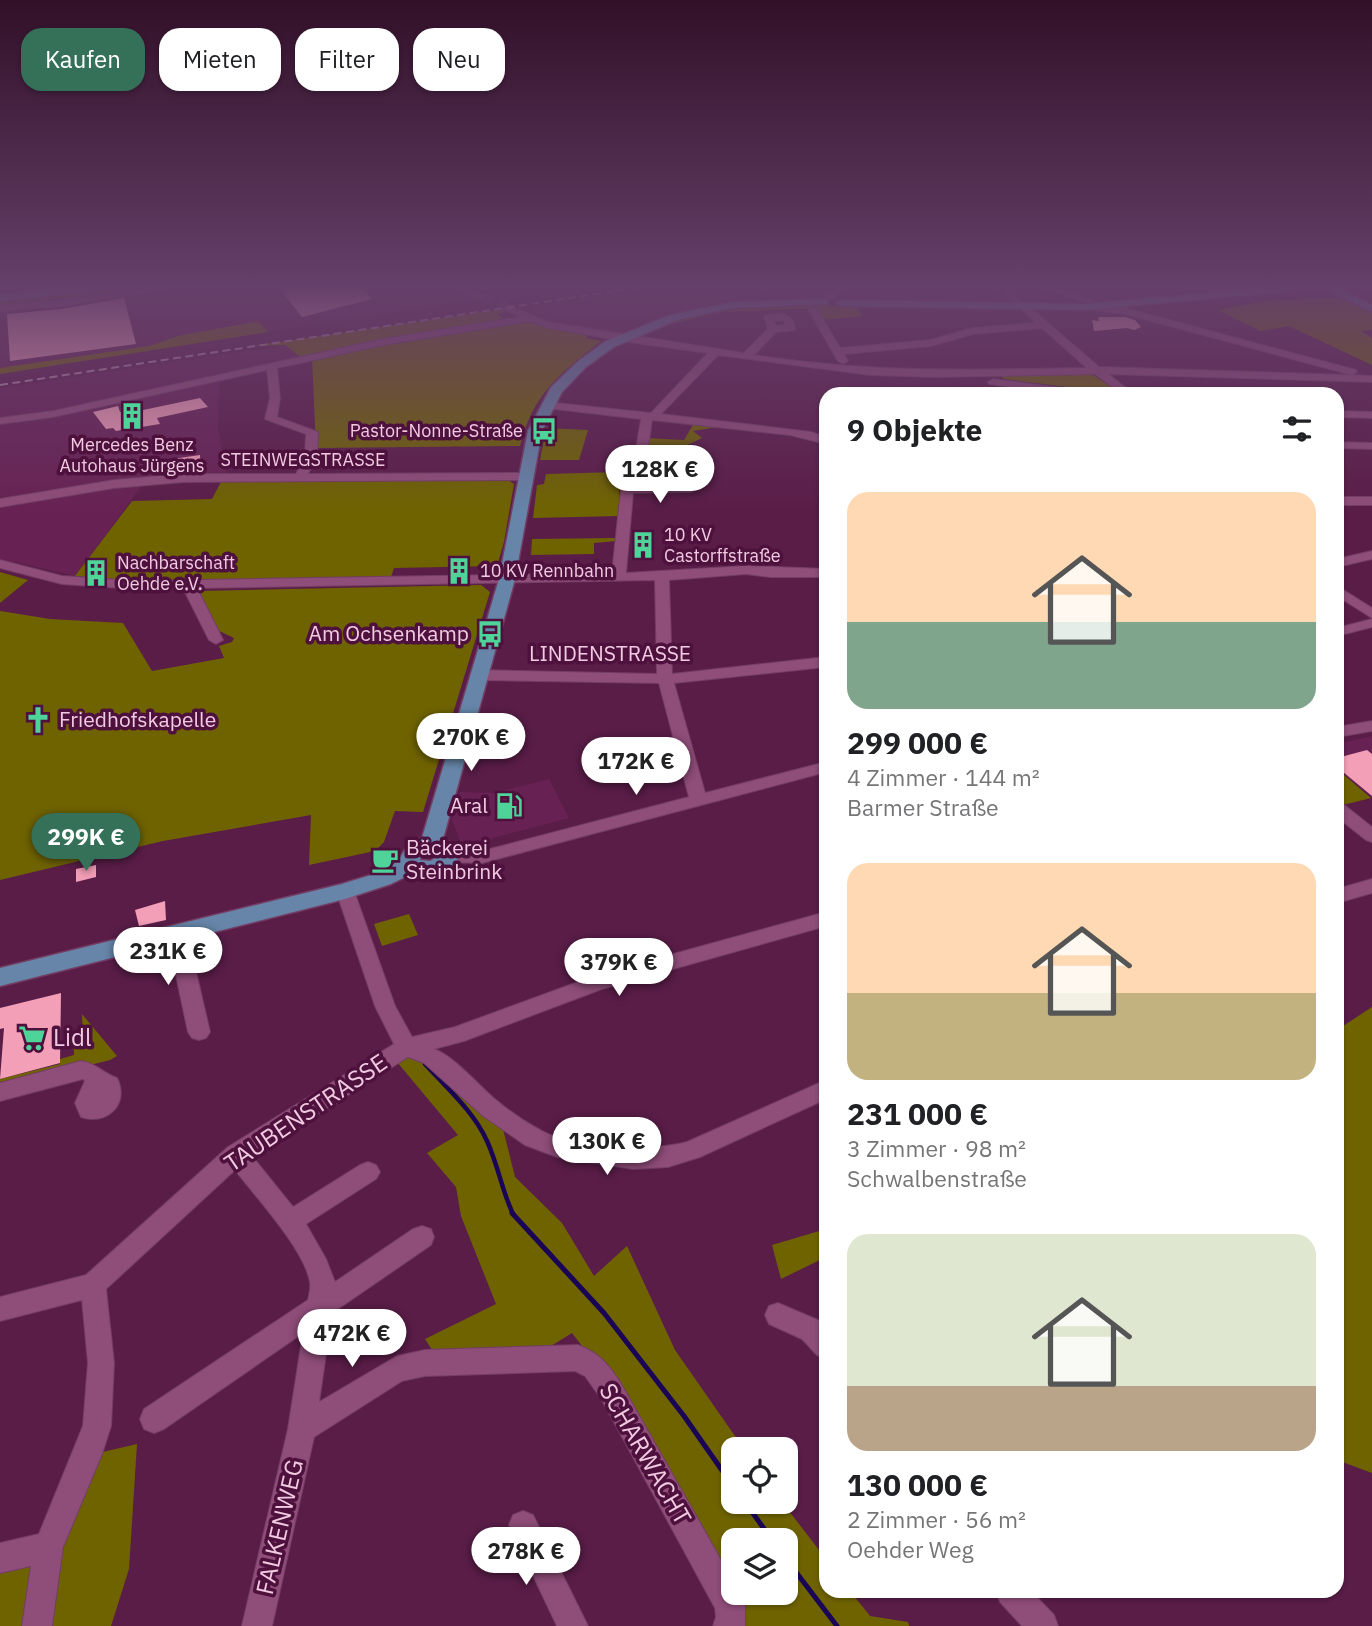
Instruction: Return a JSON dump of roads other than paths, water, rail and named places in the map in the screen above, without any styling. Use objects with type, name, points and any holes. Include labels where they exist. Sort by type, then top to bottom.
[{"type":"main road","points":[[430,843],[507,579],[537,422],[546,405],[576,369],[588,361]]},
{"type":"main road","points":[[430,843],[447,849],[449,858],[443,865],[423,870],[411,864],[409,857],[413,850],[430,843]]},
{"type":"main road","points":[[0,977],[345,891],[383,879],[411,864]]},
{"type":"street","points":[[0,422],[273,375],[320,361]]},
{"type":"street","points":[[619,576],[631,484],[650,416],[664,402],[672,399],[707,361]]},
{"type":"street","points":[[782,361],[848,370],[992,377],[1096,370],[1372,378]]},
{"type":"street","points":[[843,361],[848,370]]},
{"type":"street","points":[[1085,361],[1119,387]]},
{"type":"street","points":[[1311,361],[1372,378]]},
{"type":"street","points":[[273,375],[271,419],[312,432],[311,455],[300,477]]},
{"type":"street","points":[[991,387],[992,377]]},
{"type":"street","points":[[992,377],[1047,387]]},
{"type":"street","points":[[546,405],[811,435],[819,438]]},
{"type":"street","points":[[1344,414],[1372,415]]},
{"type":"street","points":[[1344,444],[1372,446]]},
{"type":"street","name":"STEINWEGSTRASSE","points":[[0,503],[136,481],[183,478],[525,477]]},
{"type":"street","points":[[631,484],[691,488]]},
{"type":"street","points":[[1344,501],[1372,501]]},
{"type":"street","points":[[1344,561],[1372,555]]},
{"type":"street","points":[[0,564],[37,575],[87,583],[188,585],[662,576],[720,574],[746,570],[819,573]]},
{"type":"street","points":[[662,576],[665,679],[699,802]]},
{"type":"street","points":[[188,585],[216,640]]},
{"type":"street","points":[[1344,595],[1372,614]]},
{"type":"street","points":[[1344,630],[1372,623]]},
{"type":"street","name":"LINDENSTRASSE","points":[[478,675],[665,679],[819,663]]},
{"type":"street","points":[[1344,731],[1372,726]]},
{"type":"street","points":[[449,858],[482,857],[819,769]]},
{"type":"street","points":[[1344,814],[1372,836]]},
{"type":"street","points":[[1344,894],[1372,886]]},
{"type":"street","name":"TAUBENSTRASSE","points":[[0,1310],[93,1285],[236,1154],[406,1047],[385,1006],[345,891]]},
{"type":"street","points":[[406,1047],[457,1035],[597,983],[819,921]]},
{"type":"street","points":[[177,933],[199,1032]]},
{"type":"street","points":[[406,1047],[432,1057],[491,1109],[533,1138],[557,1147],[633,1158],[660,1158],[692,1150],[819,1092]]},
{"type":"street","points":[[0,1092],[81,1070],[89,1071],[101,1083]]},
{"type":"street","name":"FALKENWEG","points":[[236,1154],[289,1222],[318,1266],[323,1284],[302,1429],[257,1626]]},
{"type":"street","points":[[289,1222],[368,1172]]},
{"type":"street","points":[[154,1419],[422,1237]]},
{"type":"street","points":[[37,1626],[48,1547],[88,1454],[97,1426],[102,1363],[93,1285]]},
{"type":"street","points":[[778,1315],[811,1330],[819,1339]]},
{"type":"street","name":"SCHARWACHT","points":[[302,1429],[397,1368],[425,1363],[578,1358],[594,1367],[611,1391],[730,1605],[730,1624]]},
{"type":"street","points":[[523,1525],[573,1626]]},
{"type":"street","points":[[0,1558],[48,1547]]},
{"type":"street","points":[[1017,1598],[1043,1626]]},
{"type":"waterway","points":[[425,1064],[482,1130],[513,1214]]},
{"type":"waterway","points":[[512,1213],[604,1313],[684,1416],[721,1469]]},
{"type":"waterway","points":[[754,1514],[763,1528]]},
{"type":"waterway","points":[[798,1575],[837,1626]]},
{"type":"railway","points":[[0,385],[158,361]]},
{"type":"place","name":"Mercedes Benz Autohaus Jürgens","points":[[132,416]]},
{"type":"place","name":"Pastor-Nonne-Straße","points":[[544,431]]},
{"type":"place","name":"10 KV Castorffstraße","points":[[643,545]]},
{"type":"place","name":"10 KV Rennbahn","points":[[459,571]]},
{"type":"place","name":"Nachbarschaft Oehde e.V.","points":[[96,573]]},
{"type":"place","name":"Am Ochsenkamp","points":[[490,634]]},
{"type":"place","name":"Friedhofskapelle","points":[[38,720]]},
{"type":"place","name":"Aral","points":[[509,806]]},
{"type":"place","name":"Bäckerei Steinbrink","points":[[385,860]]},
{"type":"place","name":"Lidl","points":[[32,1038]]}]
